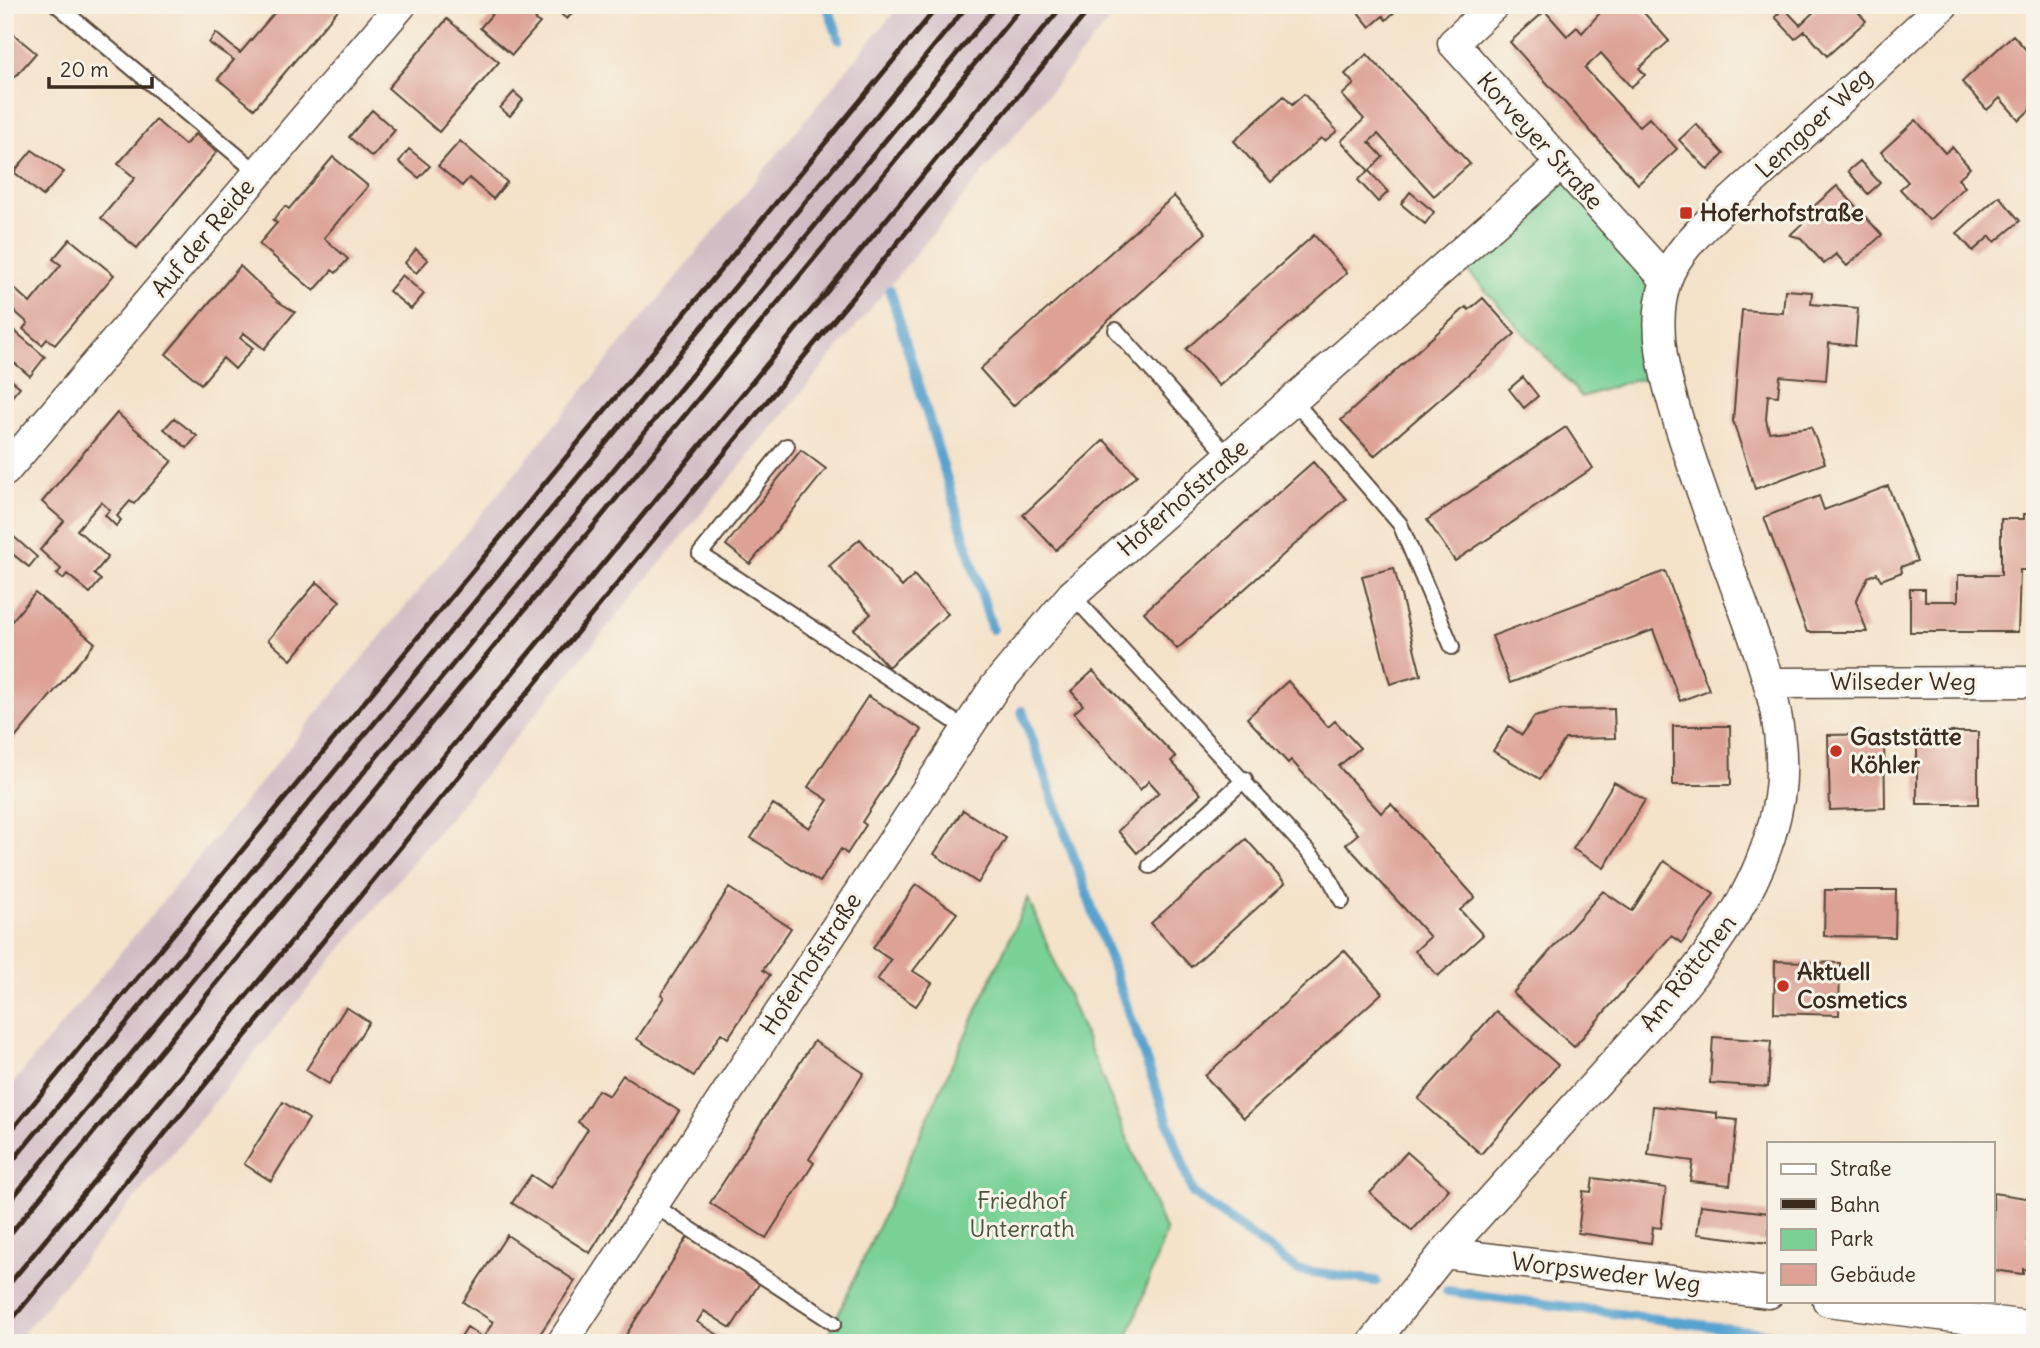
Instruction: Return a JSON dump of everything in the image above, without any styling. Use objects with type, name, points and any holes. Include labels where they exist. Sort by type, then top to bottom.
[{"type":"street","name":"Auf der Reide","points":[[5,471],[401,5]]},
{"type":"street","name":"Korveyer Straße","points":[[1494,5],[1453,43],[1666,280]]},
{"type":"street","name":"Lemgoer Weg","points":[[1666,280],[1692,240],[1721,209],[1943,5]]},
{"type":"street","name":"Hoferhofstraße","points":[[562,1343],[966,729],[994,688],[1072,595],[1560,165]]},
{"type":"street","name":"Am Röttchen","points":[[1373,1343],[1444,1253],[1684,985],[1720,940],[1750,890],[1768,844],[1779,797],[1779,740],[1771,683],[1664,379],[1660,324],[1666,280]]},
{"type":"street","name":"Wilseder Weg","points":[[1771,683],[2035,682]]},
{"type":"street","name":"Worpsweder Weg","points":[[1444,1253],[1767,1293]]},
{"type":"street","points":[[1836,1302],[2035,1327]]},
{"type":"lane","points":[[57,5],[258,173]]},
{"type":"lane","points":[[1115,330],[1229,457]]},
{"type":"lane","points":[[1293,401],[1400,524],[1452,648]]},
{"type":"lane","points":[[787,446],[700,554],[966,729]]},
{"type":"lane","points":[[1072,595],[1245,779],[1325,870],[1342,901]]},
{"type":"lane","points":[[1150,866],[1245,779]]},
{"type":"lane","points":[[652,1204],[834,1323]]},
{"type":"shaded area","points":[[900,5],[1122,5],[15,1343],[5,1343],[5,1093]]},
{"type":"green space","points":[[1560,165],[1666,280],[1664,379],[1633,380],[1582,397],[1456,258]]},
{"type":"green space","name":"Friedhof Unterrath","points":[[1028,898],[1166,1232],[1126,1343],[825,1343]]},
{"type":"building","points":[[281,5],[342,5],[254,109],[218,79],[234,60],[209,43],[216,33],[240,53]]},
{"type":"building","points":[[500,5],[547,5],[535,20],[540,23],[512,55],[480,28]]},
{"type":"building","points":[[561,5],[579,5],[567,19],[557,11]]},
{"type":"building","points":[[1352,5],[1402,5],[1386,20],[1383,16],[1370,27]]},
{"type":"building","points":[[1607,5],[1637,5],[1669,41],[1639,68],[1645,75],[1631,87],[1601,53],[1585,68],[1639,127],[1649,118],[1677,149],[1638,184],[1510,42],[1545,11],[1567,36],[1577,27],[1582,33]]},
{"type":"building","points":[[1821,5],[1852,5],[1866,21],[1827,56],[1805,31],[1795,39],[1775,17],[1784,8],[1800,25]]},
{"type":"building","points":[[447,19],[499,62],[439,132],[388,88]]},
{"type":"building","points":[[5,27],[36,53],[15,77],[5,69]]},
{"type":"building","points":[[2013,35],[2035,60],[2035,105],[2019,120],[2000,98],[1987,110],[1962,82]]},
{"type":"building","points":[[1367,54],[1470,164],[1434,196],[1378,134],[1369,142],[1383,157],[1369,171],[1341,141],[1364,119],[1342,95],[1354,84],[1345,74]]},
{"type":"building","points":[[514,92],[523,100],[510,116],[500,108]]},
{"type":"building","points":[[1304,94],[1337,131],[1325,141],[1321,138],[1271,182],[1234,141],[1284,96],[1292,105]]},
{"type":"building","points":[[372,110],[395,130],[372,157],[349,137]]},
{"type":"building","points":[[156,120],[185,145],[195,134],[217,152],[137,248],[101,218],[135,178],[118,164]]},
{"type":"building","points":[[1916,120],[1945,153],[1952,147],[1970,168],[1958,179],[1965,187],[1929,220],[1900,189],[1908,182],[1881,152]]},
{"type":"building","points":[[1696,124],[1724,154],[1708,170],[1679,140]]},
{"type":"building","points":[[460,141],[507,182],[493,199],[469,178],[462,186],[438,166]]},
{"type":"building","points":[[409,149],[430,166],[419,178],[399,162]]},
{"type":"building","points":[[32,150],[64,172],[43,196],[14,172]]},
{"type":"building","points":[[333,157],[368,186],[324,238],[348,259],[336,273],[332,270],[314,291],[259,244],[277,223],[273,220],[285,206],[289,209]]},
{"type":"building","points":[[1860,161],[1880,183],[1868,194],[1848,171]]},
{"type":"building","points":[[1369,171],[1388,192],[1378,202],[1358,180]]},
{"type":"building","points":[[1837,186],[1882,235],[1847,266],[1836,254],[1824,264],[1801,238],[1790,235],[1806,220],[1803,216]]},
{"type":"building","points":[[1410,192],[1434,212],[1425,224],[1401,204]]},
{"type":"building","points":[[1174,196],[1206,233],[1013,406],[980,369]]},
{"type":"building","points":[[1999,196],[2020,221],[1995,242],[1990,236],[1973,251],[1957,233]]},
{"type":"building","points":[[1314,235],[1347,273],[1219,386],[1186,349]]},
{"type":"building","points":[[70,239],[114,275],[55,345],[47,339],[42,345],[23,329],[28,323],[5,303],[5,280],[30,303],[61,265],[53,259]]},
{"type":"building","points":[[416,249],[428,260],[416,273],[405,263]]},
{"type":"building","points":[[240,266],[277,301],[295,312],[264,349],[244,333],[240,338],[253,348],[235,369],[223,358],[201,384],[166,354]]},
{"type":"building","points":[[402,275],[424,294],[411,309],[389,291]]},
{"type":"building","points":[[1785,290],[1812,292],[1811,304],[1858,308],[1855,346],[1829,343],[1826,380],[1780,376],[1778,396],[1768,395],[1766,419],[1769,432],[1811,427],[1825,463],[1755,489],[1733,421],[1742,310],[1783,313]]},
{"type":"building","points":[[1483,298],[1515,334],[1374,456],[1341,420],[1466,307],[1469,310]]},
{"type":"building","points":[[10,327],[45,357],[30,376],[5,355],[5,332]]},
{"type":"building","points":[[5,375],[20,387],[5,405]]},
{"type":"building","points":[[1523,377],[1538,396],[1524,408],[1509,389]]},
{"type":"building","points":[[117,413],[172,461],[134,504],[130,501],[117,516],[121,520],[116,526],[105,515],[110,510],[101,502],[77,530],[108,557],[94,574],[101,580],[90,593],[67,574],[63,579],[57,574],[61,569],[40,550],[64,521],[42,502]]},
{"type":"building","points":[[174,418],[197,436],[187,448],[164,429]]},
{"type":"building","points":[[1566,427],[1593,468],[1455,561],[1427,520]]},
{"type":"building","points":[[1104,440],[1137,475],[1056,550],[1023,515]]},
{"type":"building","points":[[801,450],[826,469],[750,564],[726,545]]},
{"type":"building","points":[[1313,462],[1346,499],[1177,649],[1144,612]]},
{"type":"building","points":[[1888,486],[1917,561],[1901,567],[1902,572],[1881,580],[1877,573],[1868,577],[1856,601],[1867,632],[1807,632],[1764,517],[1819,496],[1824,510]]},
{"type":"building","points":[[2024,514],[2035,514],[2035,570],[2020,570],[2018,632],[1910,632],[1910,589],[1925,589],[1925,601],[1958,601],[1958,575],[2001,575],[2001,519],[2024,519]]},
{"type":"building","points":[[13,536],[37,557],[29,567],[5,548]]},
{"type":"building","points":[[860,539],[902,587],[914,575],[948,614],[888,667],[854,629],[871,614],[829,566]]},
{"type":"building","points":[[1394,568],[1421,675],[1390,684],[1362,576]]},
{"type":"building","points":[[1665,571],[1709,690],[1680,701],[1653,630],[1510,683],[1492,636]]},
{"type":"building","points":[[317,582],[340,601],[291,660],[268,640]]},
{"type":"building","points":[[35,593],[95,643],[5,750],[5,629]]},
{"type":"building","points":[[1093,671],[1176,757],[1171,761],[1201,794],[1137,853],[1118,831],[1159,792],[1149,781],[1140,790],[1074,713],[1083,705],[1071,691]]},
{"type":"building","points":[[1288,681],[1328,727],[1335,721],[1360,748],[1339,766],[1343,771],[1381,813],[1391,804],[1475,897],[1460,910],[1483,935],[1438,976],[1415,951],[1430,937],[1346,844],[1358,834],[1291,760],[1288,763],[1247,718]]},
{"type":"building","points":[[868,696],[922,730],[862,822],[866,825],[847,854],[841,849],[820,882],[751,838],[773,804],[809,828],[828,800],[808,787]]},
{"type":"building","points":[[1614,709],[1615,738],[1565,739],[1540,779],[1493,751],[1509,726],[1522,735],[1534,717],[1563,710]]},
{"type":"building","points":[[1673,726],[1730,726],[1731,785],[1673,785]]},
{"type":"building","points":[[1917,732],[1978,732],[1978,804],[1917,804]]},
{"type":"building","points":[[1884,734],[1885,808],[1830,810],[1828,735]]},
{"type":"building","points":[[1614,782],[1645,800],[1604,868],[1573,849]]},
{"type":"building","points":[[963,810],[1006,838],[978,883],[934,854]]},
{"type":"building","points":[[1246,839],[1285,883],[1191,967],[1151,923]]},
{"type":"building","points":[[1664,861],[1714,894],[1682,943],[1671,936],[1574,1047],[1513,993],[1603,891],[1632,911]]},
{"type":"building","points":[[916,884],[957,913],[913,971],[932,983],[916,1006],[877,980],[891,960],[873,948]]},
{"type":"building","points":[[729,888],[791,928],[763,970],[770,975],[728,1038],[721,1033],[694,1076],[637,1039],[664,997],[661,994]]},
{"type":"building","points":[[1825,890],[1896,890],[1895,937],[1824,936]]},
{"type":"building","points":[[1344,950],[1382,993],[1244,1118],[1205,1076]]},
{"type":"building","points":[[1775,961],[1840,963],[1839,1015],[1774,1013]]},
{"type":"building","points":[[346,1007],[369,1022],[329,1084],[306,1070]]},
{"type":"building","points":[[1496,1011],[1558,1065],[1481,1154],[1418,1099]]},
{"type":"building","points":[[1713,1037],[1771,1041],[1768,1087],[1710,1083]]},
{"type":"building","points":[[814,1041],[864,1073],[809,1159],[814,1163],[766,1238],[710,1203]]},
{"type":"building","points":[[623,1075],[679,1111],[590,1253],[512,1203],[531,1175],[551,1188],[588,1129],[578,1122],[598,1090],[609,1096]]},
{"type":"building","points":[[283,1102],[309,1119],[271,1181],[244,1164]]},
{"type":"building","points":[[1653,1106],[1717,1113],[1717,1118],[1737,1120],[1730,1185],[1690,1181],[1693,1161],[1648,1155]]},
{"type":"building","points":[[1407,1152],[1449,1189],[1412,1231],[1370,1193]]},
{"type":"building","points":[[1593,1178],[1666,1188],[1661,1228],[1653,1227],[1651,1243],[1578,1233],[1583,1191],[1591,1192]]},
{"type":"building","points":[[1994,1193],[2033,1199],[2027,1241],[2035,1242],[2035,1271],[2023,1269],[2023,1274],[1994,1270]]},
{"type":"building","points":[[1701,1205],[1767,1213],[1767,1243],[1697,1234]]},
{"type":"building","points":[[507,1235],[575,1281],[534,1343],[457,1343],[467,1327],[483,1338],[493,1322],[463,1302]]},
{"type":"building","points":[[689,1235],[761,1281],[731,1328],[704,1311],[697,1322],[723,1338],[720,1343],[639,1343],[626,1335]]},
{"type":"waterway","points":[[827,5],[839,39]]},
{"type":"waterway","points":[[890,290],[992,629]]},
{"type":"waterway","points":[[1022,711],[1193,1193],[1298,1270],[1376,1281]]},
{"type":"waterway","points":[[1447,1291],[1837,1343]]},
{"type":"railway","points":[[5,1138],[939,5]]},
{"type":"railway","points":[[5,1170],[968,5]]},
{"type":"railway","points":[[5,1207],[997,5]]},
{"type":"railway","points":[[5,1240],[1023,5]]},
{"type":"railway","points":[[5,1289],[1063,5]]},
{"type":"railway","points":[[5,1328],[1093,5]]},
{"type":"place","name":"Hoferhofstraße","points":[[1686,213]]},
{"type":"place","name":"Gaststätte Köhler","points":[[1836,751]]},
{"type":"place","name":"Aktuell Cosmetics","points":[[1783,986]]}]
